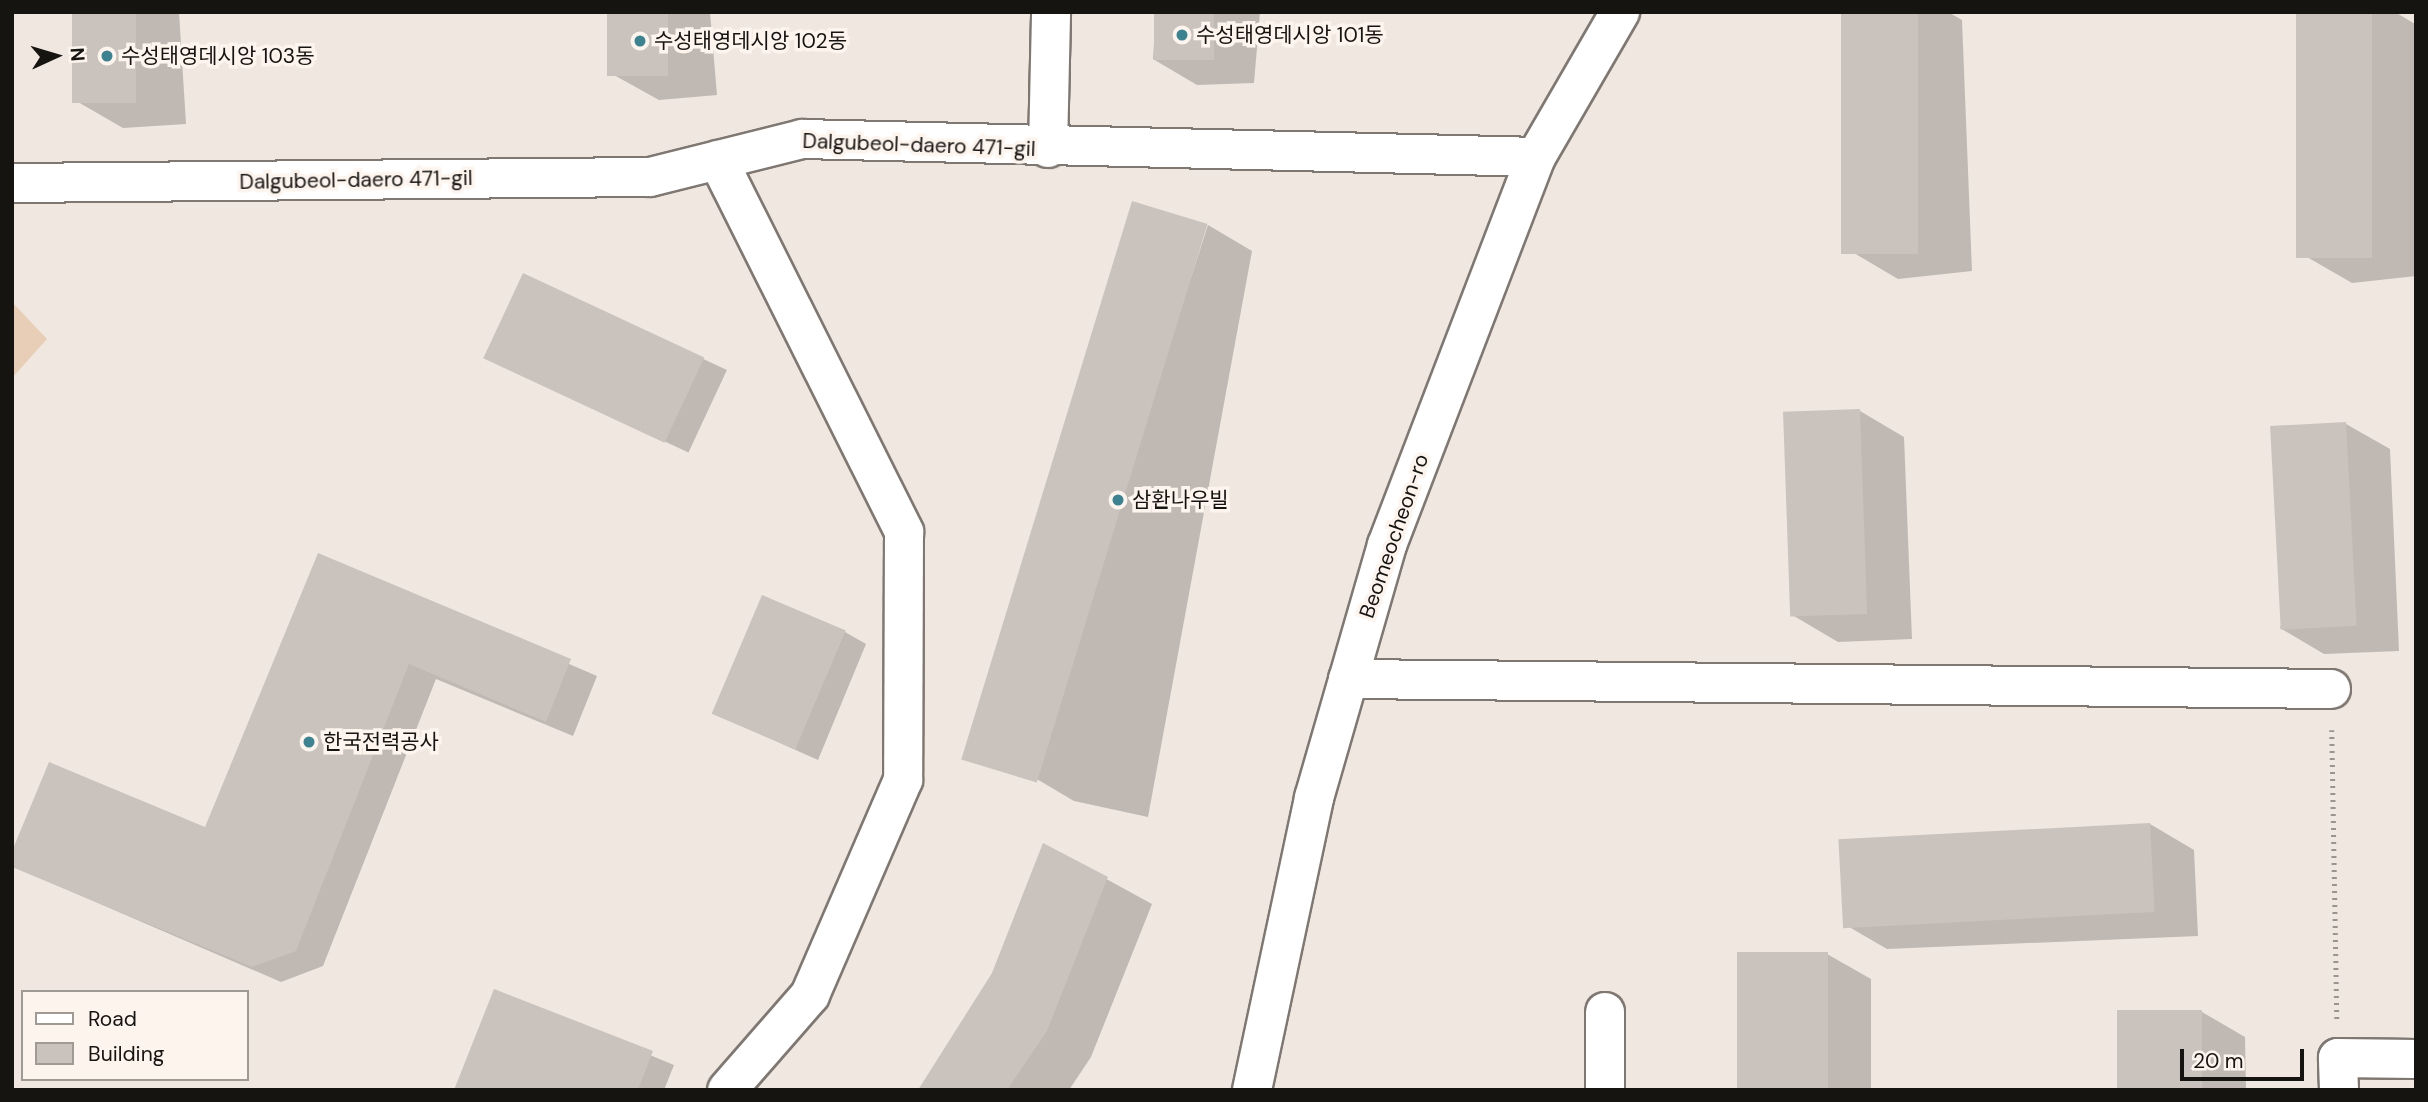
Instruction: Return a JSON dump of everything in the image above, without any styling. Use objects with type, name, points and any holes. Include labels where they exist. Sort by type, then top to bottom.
[{"type":"street","points":[[1048,148],[1051,12]]},
{"type":"street","name":"Beomeocheon-ro","points":[[1252,1090],[1314,798],[1387,545],[1536,157],[1620,12]]},
{"type":"street","name":"Dalgubeol-daero 471-gil","points":[[12,183],[650,177],[802,139],[1048,148],[1536,157]]},
{"type":"street","points":[[718,160],[904,532],[903,780],[810,995],[727,1090]]},
{"type":"street","points":[[1348,679],[2331,689]]},
{"type":"street","points":[[1605,1012],[1605,1090]]},
{"type":"street","points":[[2338,1074],[2416,1059]]},
{"type":"path","points":[[2331,689],[2338,1074]]},
{"type":"shaded area","points":[[12,302],[47,339],[12,378]]},
{"type":"building","name":"수성태영데시앙 103동","points":[[72,12],[136,12],[136,103],[72,103]]},
{"type":"building","name":"수성태영데시앙 102동","points":[[607,12],[668,12],[668,76],[607,76]]},
{"type":"building","name":"수성태영데시앙 101동","points":[[1154,12],[1214,12],[1214,60],[1154,60]]},
{"type":"building","points":[[1841,12],[1918,12],[1918,254],[1841,254]]},
{"type":"building","points":[[2296,12],[2372,12],[2372,258],[2296,258]]},
{"type":"building","points":[[1132,201],[1208,224],[1037,783],[961,759]]},
{"type":"building","points":[[523,273],[704,358],[665,443],[483,358]]},
{"type":"building","points":[[1860,409],[1867,614],[1790,617],[1783,412]]},
{"type":"building","points":[[2346,422],[2357,626],[2281,630],[2270,426]]},
{"type":"building","name":"한국전력공사","points":[[318,553],[571,659],[546,722],[409,664],[296,951],[252,967],[12,867],[12,851],[49,762],[205,827]]},
{"type":"building","points":[[762,595],[846,631],[795,749],[712,714]]},
{"type":"building","points":[[2150,823],[2155,912],[1843,928],[1838,839]]},
{"type":"building","points":[[1043,843],[1108,877],[1047,1031],[1007,1090],[918,1090],[992,973]]},
{"type":"building","points":[[1737,952],[1828,952],[1828,1090],[1737,1090]]},
{"type":"building","points":[[494,989],[653,1051],[638,1090],[454,1090]]},
{"type":"building","points":[[2117,1010],[2202,1010],[2202,1090],[2117,1090]]},
{"type":"place","name":"수성태영데시앙 101동","points":[[1182,35]]},
{"type":"place","name":"수성태영데시앙 102동","points":[[640,41]]},
{"type":"place","name":"수성태영데시앙 103동","points":[[107,56]]},
{"type":"place","name":"삼환나우빌","points":[[1118,500]]},
{"type":"place","name":"한국전력공사","points":[[309,742]]}]
